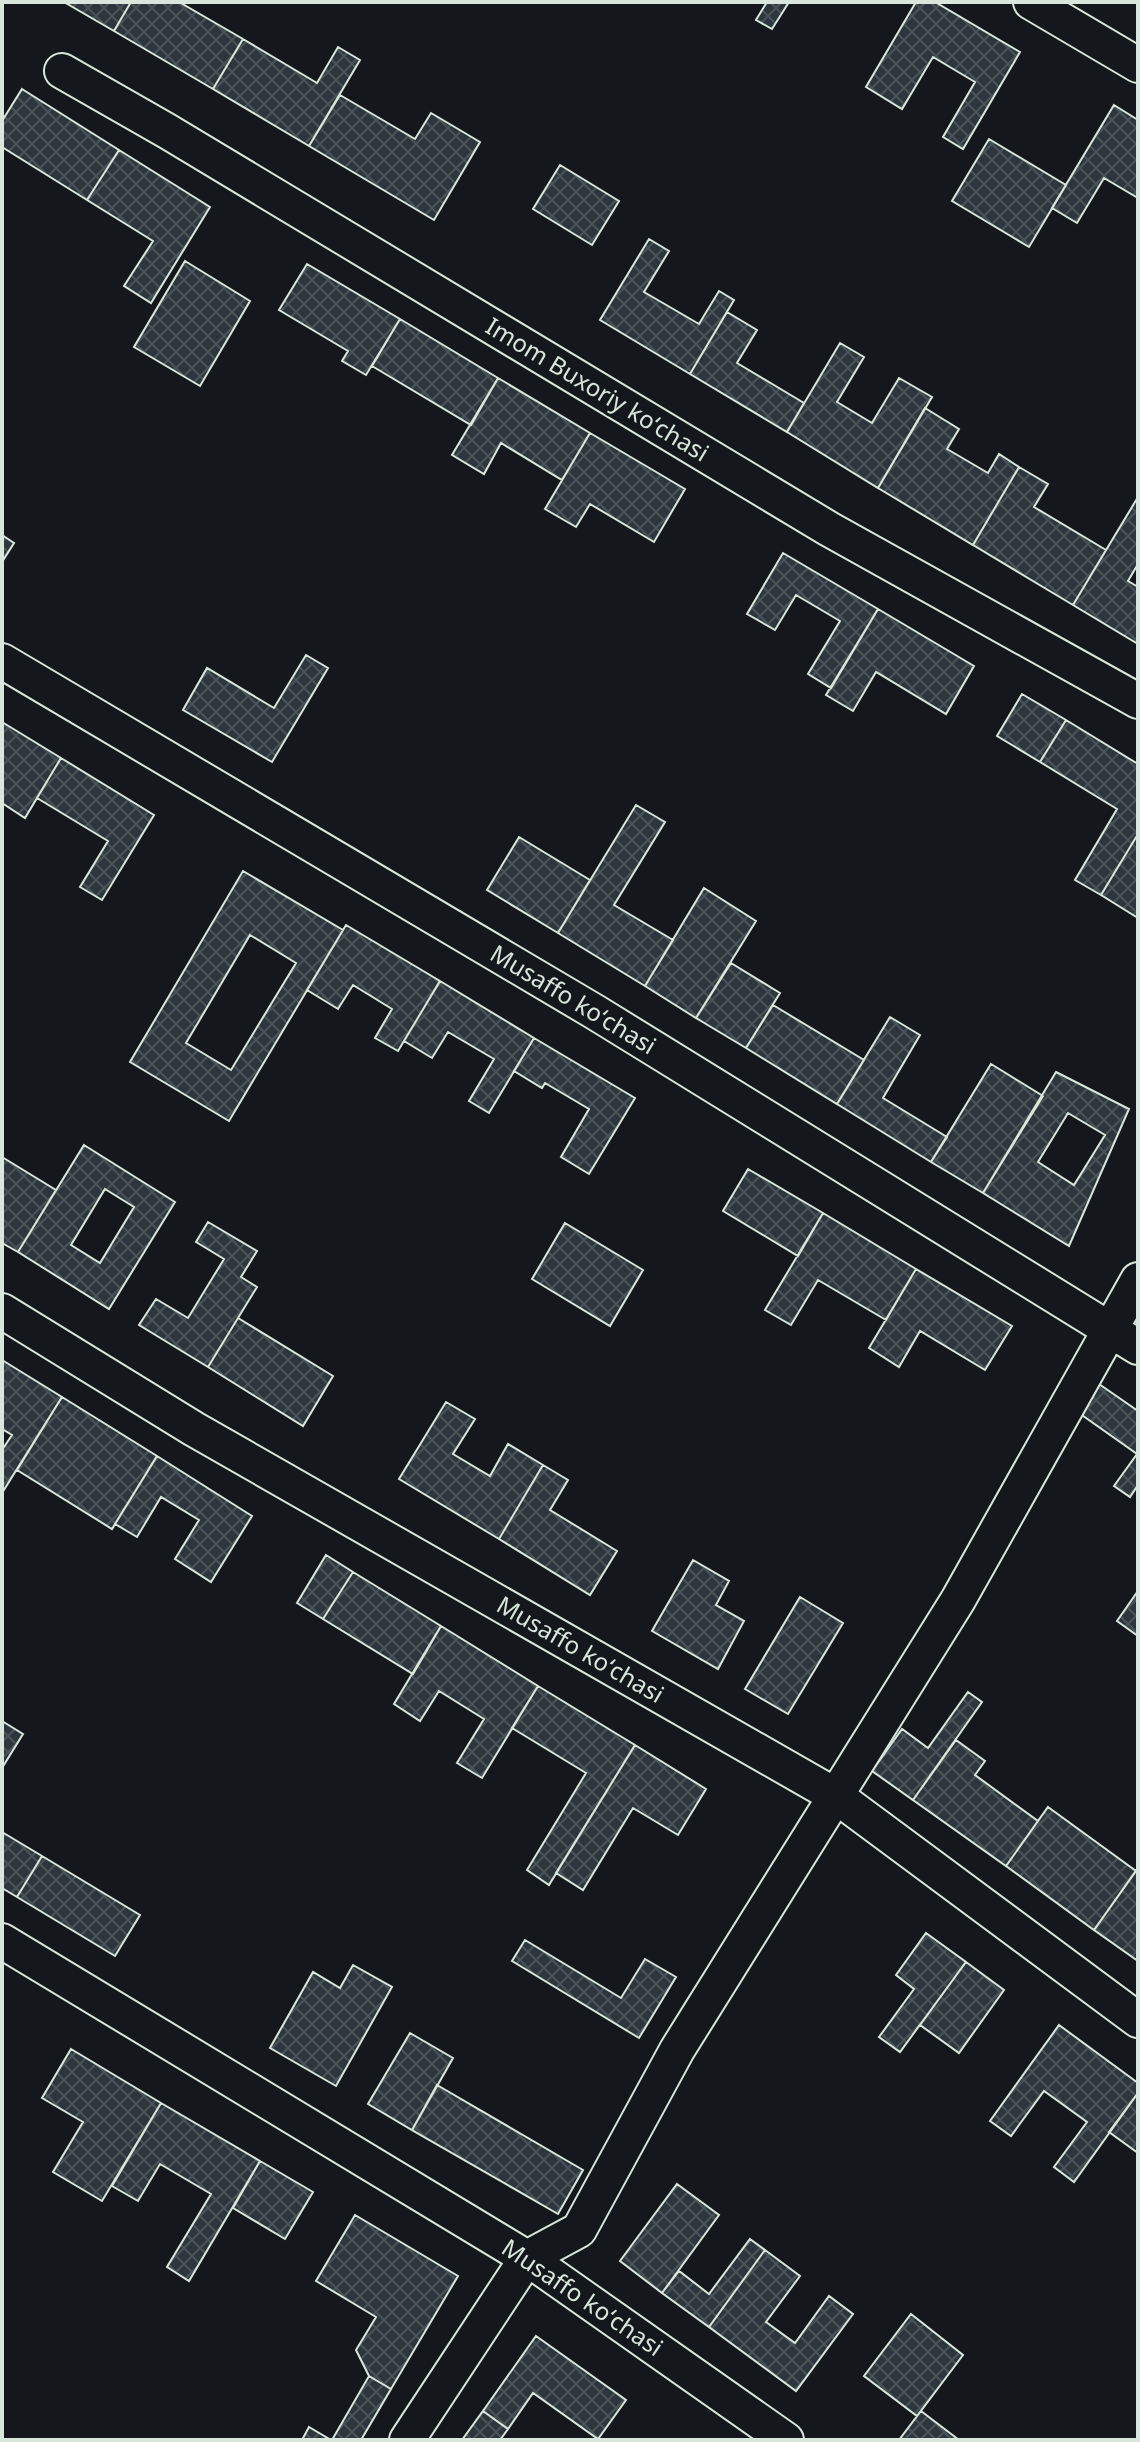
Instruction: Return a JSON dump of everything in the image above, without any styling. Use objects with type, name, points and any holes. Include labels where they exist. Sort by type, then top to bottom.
[{"type":"street","points":[[1031,2],[1138,65]]},
{"type":"street","name":"Imom Buxoriy koʻchasi","points":[[62,71],[829,529],[1138,701]]},
{"type":"street","name":"Musaffo koʻchasi","points":[[2,661],[595,1012],[1125,1338]]},
{"type":"street","points":[[407,2440],[527,2258],[579,2230],[677,2050],[1125,1338],[1138,1280]]},
{"type":"street","name":"Musaffo koʻchasi","points":[[2,1311],[194,1429],[836,1796],[1138,2020]]},
{"type":"street","name":"Musaffo koʻchasi","points":[[2,1941],[527,2258],[786,2440]]},
{"type":"building","points":[[64,2],[131,2],[114,31]]},
{"type":"building","points":[[131,2],[179,2],[243,39],[213,89],[114,31]]},
{"type":"building","points":[[767,2],[789,2],[772,29],[756,20]]},
{"type":"building","points":[[916,2],[935,2],[1020,52],[963,149],[943,137],[975,82],[933,57],[902,109],[866,87]]},
{"type":"building","points":[[243,39],[317,83],[338,47],[360,60],[309,146],[213,89]]},
{"type":"building","points":[[22,89],[119,150],[87,200],[2,147],[2,121]]},
{"type":"building","points":[[340,95],[415,139],[431,113],[480,142],[434,220],[309,146]]},
{"type":"building","points":[[1114,105],[1138,120],[1138,198],[1104,178],[1077,223],[1052,208]]},
{"type":"building","points":[[989,139],[1066,185],[1029,247],[952,201]]},
{"type":"building","points":[[119,150],[210,207],[151,303],[124,286],[153,241],[87,200]]},
{"type":"building","points":[[560,165],[619,201],[592,245],[533,209]]},
{"type":"building","points":[[649,239],[669,251],[644,292],[699,324],[719,291],[734,300],[690,374],[600,320]]},
{"type":"building","points":[[185,261],[250,301],[200,386],[134,347]]},
{"type":"building","points":[[307,264],[400,319],[366,375],[342,361],[348,351],[279,310]]},
{"type":"building","points":[[727,312],[757,330],[737,363],[804,403],[787,432],[690,374]]},
{"type":"building","points":[[400,319],[498,378],[471,425],[372,366]]},
{"type":"building","points":[[840,343],[864,357],[837,402],[872,423],[899,378],[932,397],[878,488],[787,432]]},
{"type":"building","points":[[498,378],[590,433],[562,480],[501,443],[484,474],[452,455]]},
{"type":"building","points":[[925,408],[959,429],[947,449],[988,473],[999,454],[1019,467],[973,545],[878,488]]},
{"type":"building","points":[[590,433],[685,489],[654,542],[590,504],[576,527],[545,509]]},
{"type":"building","points":[[1019,467],[1048,484],[1034,507],[1106,550],[1073,605],[973,545]]},
{"type":"building","points":[[1138,497],[1138,564],[1128,581],[1138,587],[1138,644],[1073,605]]},
{"type":"building","points":[[2,535],[14,543],[2,562]]},
{"type":"building","points":[[783,553],[878,609],[831,688],[808,674],[840,621],[796,595],[775,630],[747,614]]},
{"type":"building","points":[[878,609],[974,666],[946,714],[876,672],[853,711],[826,695]]},
{"type":"building","points":[[306,655],[328,668],[272,762],[183,710],[207,668],[274,708]]},
{"type":"building","points":[[1022,694],[1066,720],[1040,762],[997,736]]},
{"type":"building","points":[[1066,720],[1138,764],[1138,834],[1101,895],[1075,880],[1117,809],[1040,762]]},
{"type":"building","points":[[2,722],[61,758],[25,818],[2,803]]},
{"type":"building","points":[[61,758],[154,815],[102,900],[80,887],[108,841],[37,798]]},
{"type":"building","points":[[636,805],[665,822],[614,905],[673,940],[645,986],[558,933]]},
{"type":"building","points":[[1138,834],[1138,918],[1101,895]]},
{"type":"building","points":[[519,837],[590,880],[558,933],[487,890]]},
{"type":"building","points":[[243,871],[343,930],[229,1121],[130,1062]],"holes":[[[250,935],[296,963],[231,1070],[186,1043]]]},
{"type":"building","points":[[704,888],[756,921],[696,1018],[645,986]]},
{"type":"building","points":[[346,925],[440,981],[398,1051],[375,1038],[392,1009],[353,985],[338,1009],[307,990]]},
{"type":"building","points":[[731,963],[780,993],[746,1048],[696,1018]]},
{"type":"building","points":[[440,981],[534,1038],[489,1113],[469,1101],[494,1059],[448,1032],[432,1058],[404,1041]]},
{"type":"building","points":[[773,1005],[864,1060],[837,1104],[746,1048]]},
{"type":"building","points":[[890,1017],[920,1035],[883,1098],[947,1137],[931,1162],[837,1104]]},
{"type":"building","points":[[534,1038],[635,1098],[589,1174],[561,1157],[589,1109],[545,1083],[542,1088],[514,1071]]},
{"type":"building","points":[[991,1064],[1043,1096],[983,1193],[931,1162]]},
{"type":"building","points":[[1056,1072],[1129,1109],[1069,1246],[983,1193]],"holes":[[[1068,1113],[1105,1135],[1074,1185],[1038,1162]]]},
{"type":"building","points":[[84,1145],[175,1202],[109,1309],[18,1252]],"holes":[[[105,1189],[134,1207],[100,1263],[71,1245]]]},
{"type":"building","points":[[2,1157],[56,1190],[18,1252],[2,1243]]},
{"type":"building","points":[[748,1169],[823,1213],[798,1256],[723,1211]]},
{"type":"building","points":[[823,1213],[916,1269],[886,1320],[818,1280],[791,1325],[765,1310]]},
{"type":"building","points":[[208,1222],[257,1251],[241,1277],[257,1287],[208,1367],[139,1325],[156,1299],[188,1318],[224,1259],[196,1242]]},
{"type":"building","points":[[565,1223],[643,1270],[610,1326],[532,1279]]},
{"type":"building","points":[[916,1269],[1012,1326],[985,1370],[920,1331],[899,1367],[869,1348]]},
{"type":"building","points":[[238,1318],[333,1376],[303,1426],[208,1367]]},
{"type":"building","points":[[2,1360],[62,1397],[2,1493],[2,1450],[12,1435],[2,1429]]},
{"type":"building","points":[[1099,1384],[1138,1411],[1138,1485],[1130,1497],[1114,1486],[1137,1454],[1079,1413]]},
{"type":"building","points":[[62,1397],[157,1456],[112,1529],[17,1470]]},
{"type":"building","points":[[446,1402],[475,1419],[453,1454],[490,1476],[508,1444],[543,1465],[499,1539],[399,1479]]},
{"type":"building","points":[[157,1456],[252,1516],[211,1582],[175,1559],[199,1520],[161,1497],[137,1537],[115,1524]]},
{"type":"building","points":[[543,1465],[568,1480],[550,1510],[617,1551],[590,1595],[499,1539]]},
{"type":"building","points":[[326,1555],[353,1572],[323,1619],[297,1603]]},
{"type":"building","points":[[693,1560],[729,1581],[716,1605],[744,1621],[718,1669],[652,1631]]},
{"type":"building","points":[[353,1572],[441,1626],[413,1674],[323,1619]]},
{"type":"building","points":[[1138,1591],[1138,1636],[1117,1621]]},
{"type":"building","points":[[800,1597],[843,1623],[788,1714],[745,1689]]},
{"type":"building","points":[[441,1626],[538,1686],[482,1778],[457,1763],[484,1719],[439,1691],[420,1721],[394,1704]]},
{"type":"building","points":[[538,1686],[635,1745],[549,1885],[527,1870],[586,1773],[512,1728]]},
{"type":"building","points":[[968,1692],[982,1702],[913,1800],[872,1771],[902,1729],[928,1748]]},
{"type":"building","points":[[2,1721],[23,1734],[2,1768]]},
{"type":"building","points":[[956,1740],[985,1761],[975,1775],[1038,1821],[1006,1866],[913,1800]]},
{"type":"building","points":[[635,1745],[706,1789],[678,1835],[633,1808],[583,1890],[556,1873]]},
{"type":"building","points":[[1048,1807],[1136,1871],[1094,1930],[1006,1866]]},
{"type":"building","points":[[2,1832],[42,1856],[17,1897],[2,1888]]},
{"type":"building","points":[[42,1856],[140,1915],[115,1956],[17,1897]]},
{"type":"building","points":[[1138,1868],[1138,1961],[1094,1930]]},
{"type":"building","points":[[926,1933],[966,1962],[900,2052],[879,2037],[914,1989],[896,1975]]},
{"type":"building","points":[[525,1940],[621,1998],[645,1959],[676,1977],[639,2038],[512,1961]]},
{"type":"building","points":[[966,1962],[1004,1990],[959,2053],[920,2025]]},
{"type":"building","points":[[353,1965],[392,1987],[336,2086],[270,2048],[313,1972],[340,1988]]},
{"type":"building","points":[[1059,2025],[1138,2083],[1138,2093],[1074,2182],[1054,2167],[1087,2122],[1044,2091],[1011,2136],[990,2121]]},
{"type":"building","points":[[410,2033],[453,2058],[412,2130],[368,2104]]},
{"type":"building","points":[[71,2049],[161,2103],[102,2201],[53,2172],[83,2122],[42,2098]]},
{"type":"building","points":[[437,2085],[583,2170],[558,2214],[412,2130]]},
{"type":"building","points":[[1138,2093],[1138,2153],[1109,2132]]},
{"type":"building","points":[[161,2103],[260,2161],[189,2281],[167,2267],[211,2194],[160,2164],[138,2201],[112,2186]]},
{"type":"building","points":[[260,2161],[313,2192],[285,2239],[233,2208]]},
{"type":"building","points":[[677,2184],[719,2215],[662,2293],[620,2261]]},
{"type":"building","points":[[355,2215],[458,2276],[391,2389],[369,2376],[356,2350],[376,2317],[316,2281]]},
{"type":"building","points":[[750,2239],[765,2250],[709,2327],[662,2293],[679,2271],[709,2294]]},
{"type":"building","points":[[765,2250],[800,2276],[766,2322],[795,2343],[829,2296],[853,2314],[796,2391],[709,2327]]},
{"type":"building","points":[[911,2314],[963,2355],[917,2416],[864,2376]]},
{"type":"building","points":[[536,2336],[626,2400],[598,2439],[533,2393],[508,2429],[483,2411]]},
{"type":"building","points":[[369,2376],[391,2389],[361,2440],[332,2440]]},
{"type":"building","points":[[483,2411],[508,2429],[500,2440],[462,2440]]},
{"type":"building","points":[[921,2411],[959,2440],[899,2440]]},
{"type":"building","points":[[309,2427],[331,2440],[302,2440]]}]
